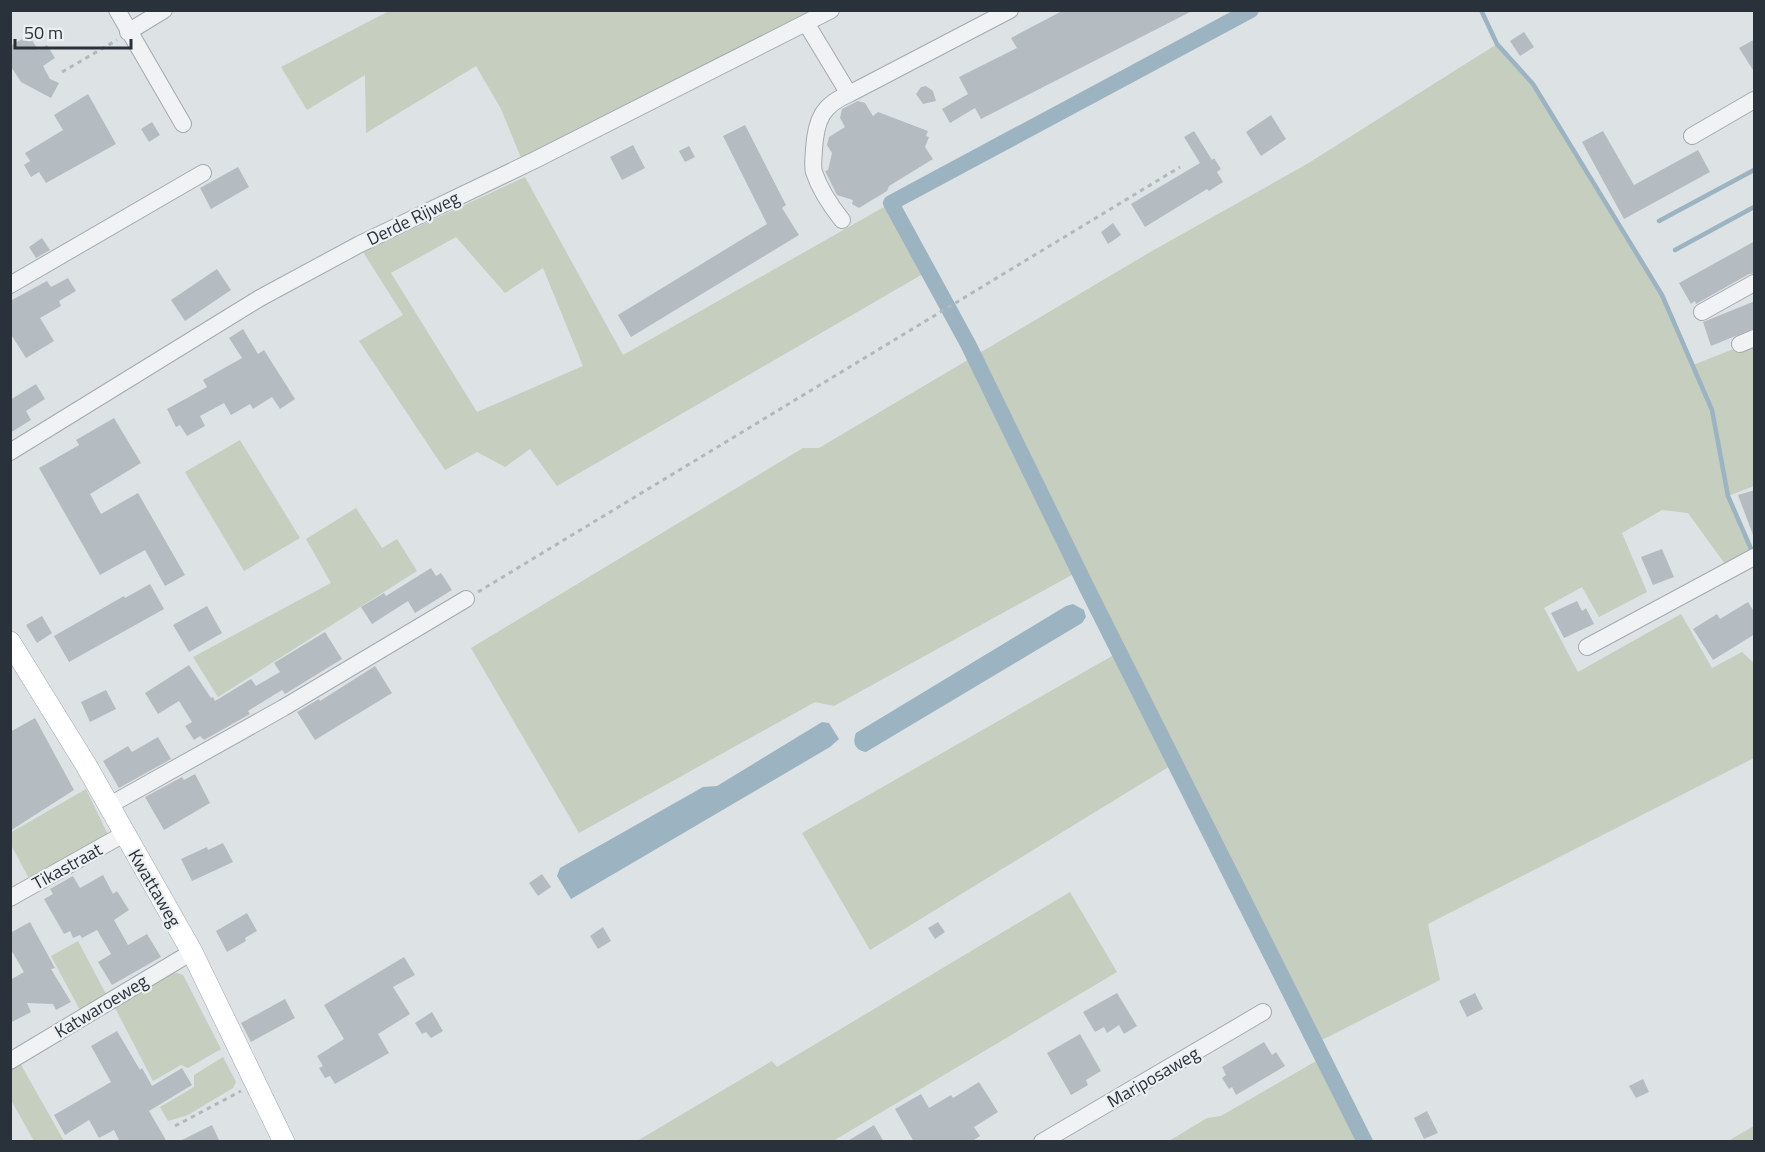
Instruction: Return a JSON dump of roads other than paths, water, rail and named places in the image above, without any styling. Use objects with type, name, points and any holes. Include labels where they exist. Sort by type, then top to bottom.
[{"type":"main road","name":"Kwattaweg","points":[[10,642],[64,727],[192,952],[284,1142]]},
{"type":"street","points":[[117,10],[183,124]]},
{"type":"street","points":[[128,32],[164,10]]},
{"type":"street","name":"Derde Rijweg","points":[[10,452],[260,298],[360,244],[535,160],[831,10]]},
{"type":"street","points":[[842,220],[823,194],[813,169],[818,120],[827,106],[836,99],[1010,10]]},
{"type":"street","points":[[806,23],[849,94]]},
{"type":"street","points":[[1692,136],[1755,100]]},
{"type":"street","points":[[10,285],[203,173]]},
{"type":"street","points":[[1702,312],[1755,283]]},
{"type":"street","points":[[1587,647],[1755,557]]},
{"type":"street","points":[[108,806],[283,708],[466,599]]},
{"type":"street","name":"Tikastraat","points":[[10,898],[124,834]]},
{"type":"street","name":"Katwaroeweg","points":[[10,1060],[192,952]]},
{"type":"street","name":"Mariposaweg","points":[[1042,1142],[1263,1012]]},
{"type":"water","points":[[1073,604],[1084,610],[1086,617],[1082,623],[866,752],[859,750],[855,745],[856,733],[1066,606]]},
{"type":"water","points":[[822,722],[829,723],[839,739],[830,747],[571,899],[557,876],[560,868],[703,787],[717,786]]},
{"type":"waterway","points":[[1251,10],[891,203],[968,344],[1086,586],[1365,1142]]},
{"type":"waterway","points":[[1481,10],[1497,44],[1533,84],[1662,295],[1712,410],[1728,496],[1752,551]]},
{"type":"waterway","points":[[1659,221],[1754,170]]},
{"type":"waterway","points":[[1675,250],[1754,207]]}]
